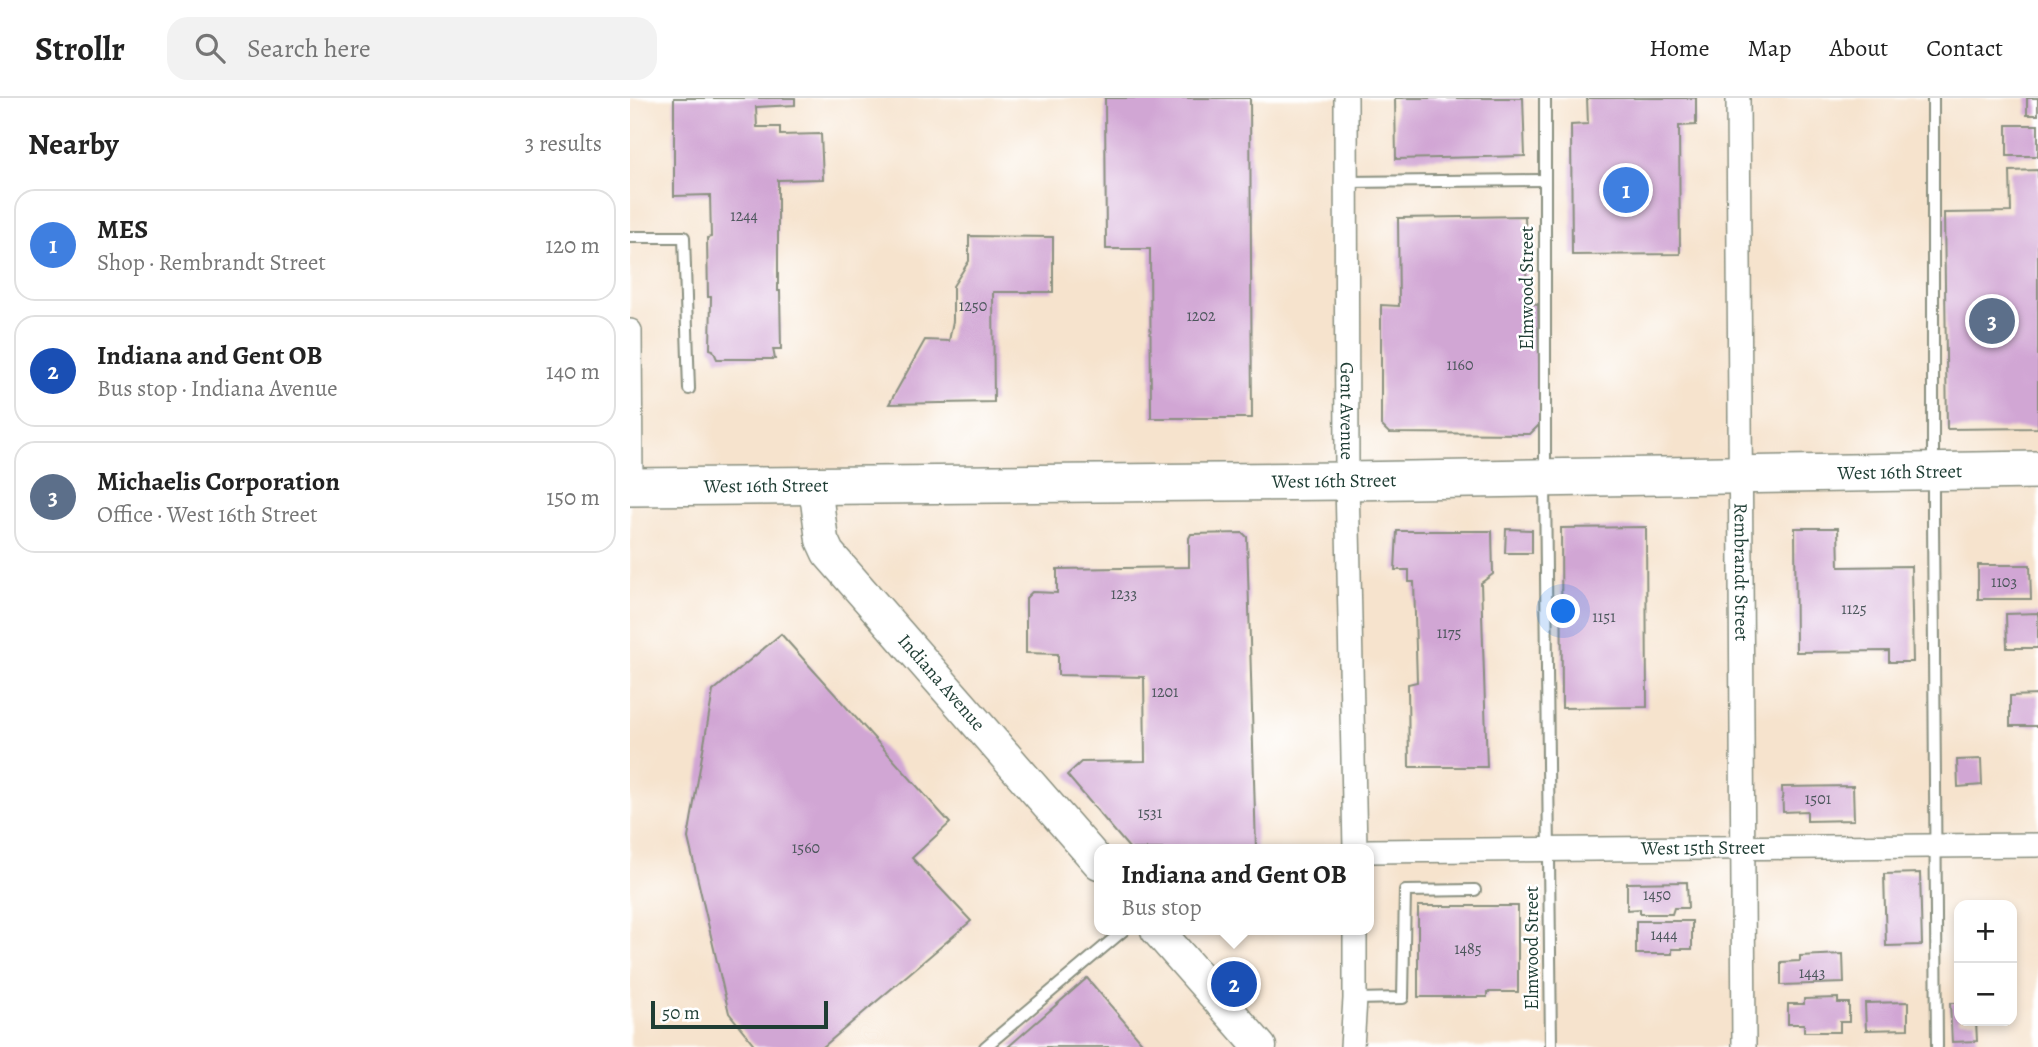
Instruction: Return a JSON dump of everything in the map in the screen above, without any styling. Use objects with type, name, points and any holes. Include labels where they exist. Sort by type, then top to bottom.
[{"type":"main road","name":"West 16th Street","points":[[631,487],[1545,479],[2038,470]]},
{"type":"main road","name":"Indiana Avenue","points":[[815,485],[822,540],[828,553],[1094,857]]},
{"type":"main road","points":[[1161,935],[1259,1047]]},
{"type":"street","name":"Gent Avenue","points":[[1346,98],[1347,481],[1355,844]]},
{"type":"street","name":"Rembrandt Street","points":[[1738,98],[1744,1047]]},
{"type":"street","points":[[630,331],[631,487]]},
{"type":"street","name":"West 15th Street","points":[[1374,851],[2038,845]]},
{"type":"street","points":[[1352,1047],[1355,935]]},
{"type":"lane","name":"Elmwood Street","points":[[1545,98],[1545,479],[1551,1047]]},
{"type":"lane","points":[[1933,98],[1937,1047]]},
{"type":"lane","points":[[1346,182],[1545,180]]},
{"type":"lane","points":[[630,237],[684,237],[689,389]]},
{"type":"lane","points":[[1355,999],[1403,998],[1405,891],[1475,890]]},
{"type":"lane","points":[[985,1047],[1118,935]]},
{"type":"building","points":[[674,98],[795,98],[795,105],[756,107],[757,127],[780,127],[780,135],[821,134],[823,179],[778,180],[781,349],[773,349],[775,359],[717,359],[710,349],[711,297],[708,297],[707,238],[711,237],[710,195],[674,196]]},
{"type":"building","points":[[1105,98],[1250,98],[1252,418],[1151,418],[1150,249],[1106,249]]},
{"type":"building","points":[[1395,98],[1523,98],[1525,156],[1396,159]]},
{"type":"building","points":[[1587,98],[1696,98],[1696,125],[1679,126],[1680,254],[1572,255],[1571,125],[1588,124]]},
{"type":"building","points":[[2027,98],[2038,98],[2038,115],[2027,115]]},
{"type":"building","points":[[2007,125],[2038,125],[2038,156],[2007,156]]},
{"type":"building","points":[[2038,170],[2038,428],[1947,429],[1944,213],[2011,212],[2010,171]]},
{"type":"building","points":[[1525,216],[1527,303],[1538,304],[1540,424],[1530,434],[1389,433],[1381,425],[1381,305],[1399,306],[1398,218]]},
{"type":"building","points":[[969,236],[1053,237],[1053,292],[993,292],[994,402],[889,404],[925,340],[949,341],[953,321],[953,286],[969,261]]},
{"type":"building","points":[[1646,527],[1647,707],[1562,708],[1561,528]]},
{"type":"building","points":[[1795,528],[1838,528],[1839,567],[1911,566],[1913,662],[1889,662],[1889,651],[1796,652]]},
{"type":"building","points":[[1506,529],[1532,530],[1532,553],[1505,553]]},
{"type":"building","points":[[1397,531],[1492,531],[1493,574],[1481,583],[1487,767],[1409,767],[1408,684],[1417,682],[1414,582],[1409,582],[1409,570],[1395,570]]},
{"type":"building","points":[[1243,533],[1247,537],[1256,844],[1126,844],[1067,775],[1081,762],[1145,761],[1144,677],[1058,675],[1058,654],[1026,653],[1026,598],[1032,592],[1057,593],[1057,569],[1189,567],[1191,534]]},
{"type":"building","points":[[1978,565],[2030,565],[2031,599],[1978,599]]},
{"type":"building","points":[[2038,613],[2038,648],[2007,648],[2006,614]]},
{"type":"building","points":[[781,634],[950,823],[912,858],[971,921],[823,1047],[756,1047],[729,1013],[688,838],[713,691]]},
{"type":"building","points":[[2038,695],[2038,726],[2010,726],[2010,696]]},
{"type":"building","points":[[1981,759],[1982,785],[1958,787],[1957,760]]},
{"type":"building","points":[[1853,786],[1854,820],[1807,821],[1807,811],[1783,812],[1782,787]]},
{"type":"building","points":[[1920,873],[1922,945],[1886,946],[1884,874]]},
{"type":"building","points":[[1687,882],[1688,908],[1674,908],[1672,914],[1640,914],[1640,909],[1627,910],[1627,883]]},
{"type":"building","points":[[1418,906],[1518,906],[1518,992],[1487,992],[1487,997],[1418,997]]},
{"type":"building","points":[[1636,921],[1692,921],[1692,949],[1672,949],[1672,954],[1636,954]]},
{"type":"building","points":[[1843,954],[1844,983],[1781,985],[1781,962],[1800,961],[1800,956]]},
{"type":"building","points":[[1087,978],[1146,1047],[1008,1047]]},
{"type":"building","points":[[1838,998],[1838,1003],[1849,1003],[1849,1022],[1840,1022],[1840,1032],[1804,1032],[1804,1024],[1788,1024],[1788,1004],[1804,1004],[1804,999]]},
{"type":"building","points":[[1908,1002],[1908,1029],[1866,1030],[1865,1003]]},
{"type":"building","points":[[1950,1003],[1954,1003],[1954,1026],[1976,1026],[1977,1041],[1952,1042]]},
{"type":"place","name":"MES","points":[[1626,190]]},
{"type":"place","name":"Michaelis Corporation","points":[[1992,321]]},
{"type":"place","name":"Indiana and Gent OB","points":[[1234,984]]}]
